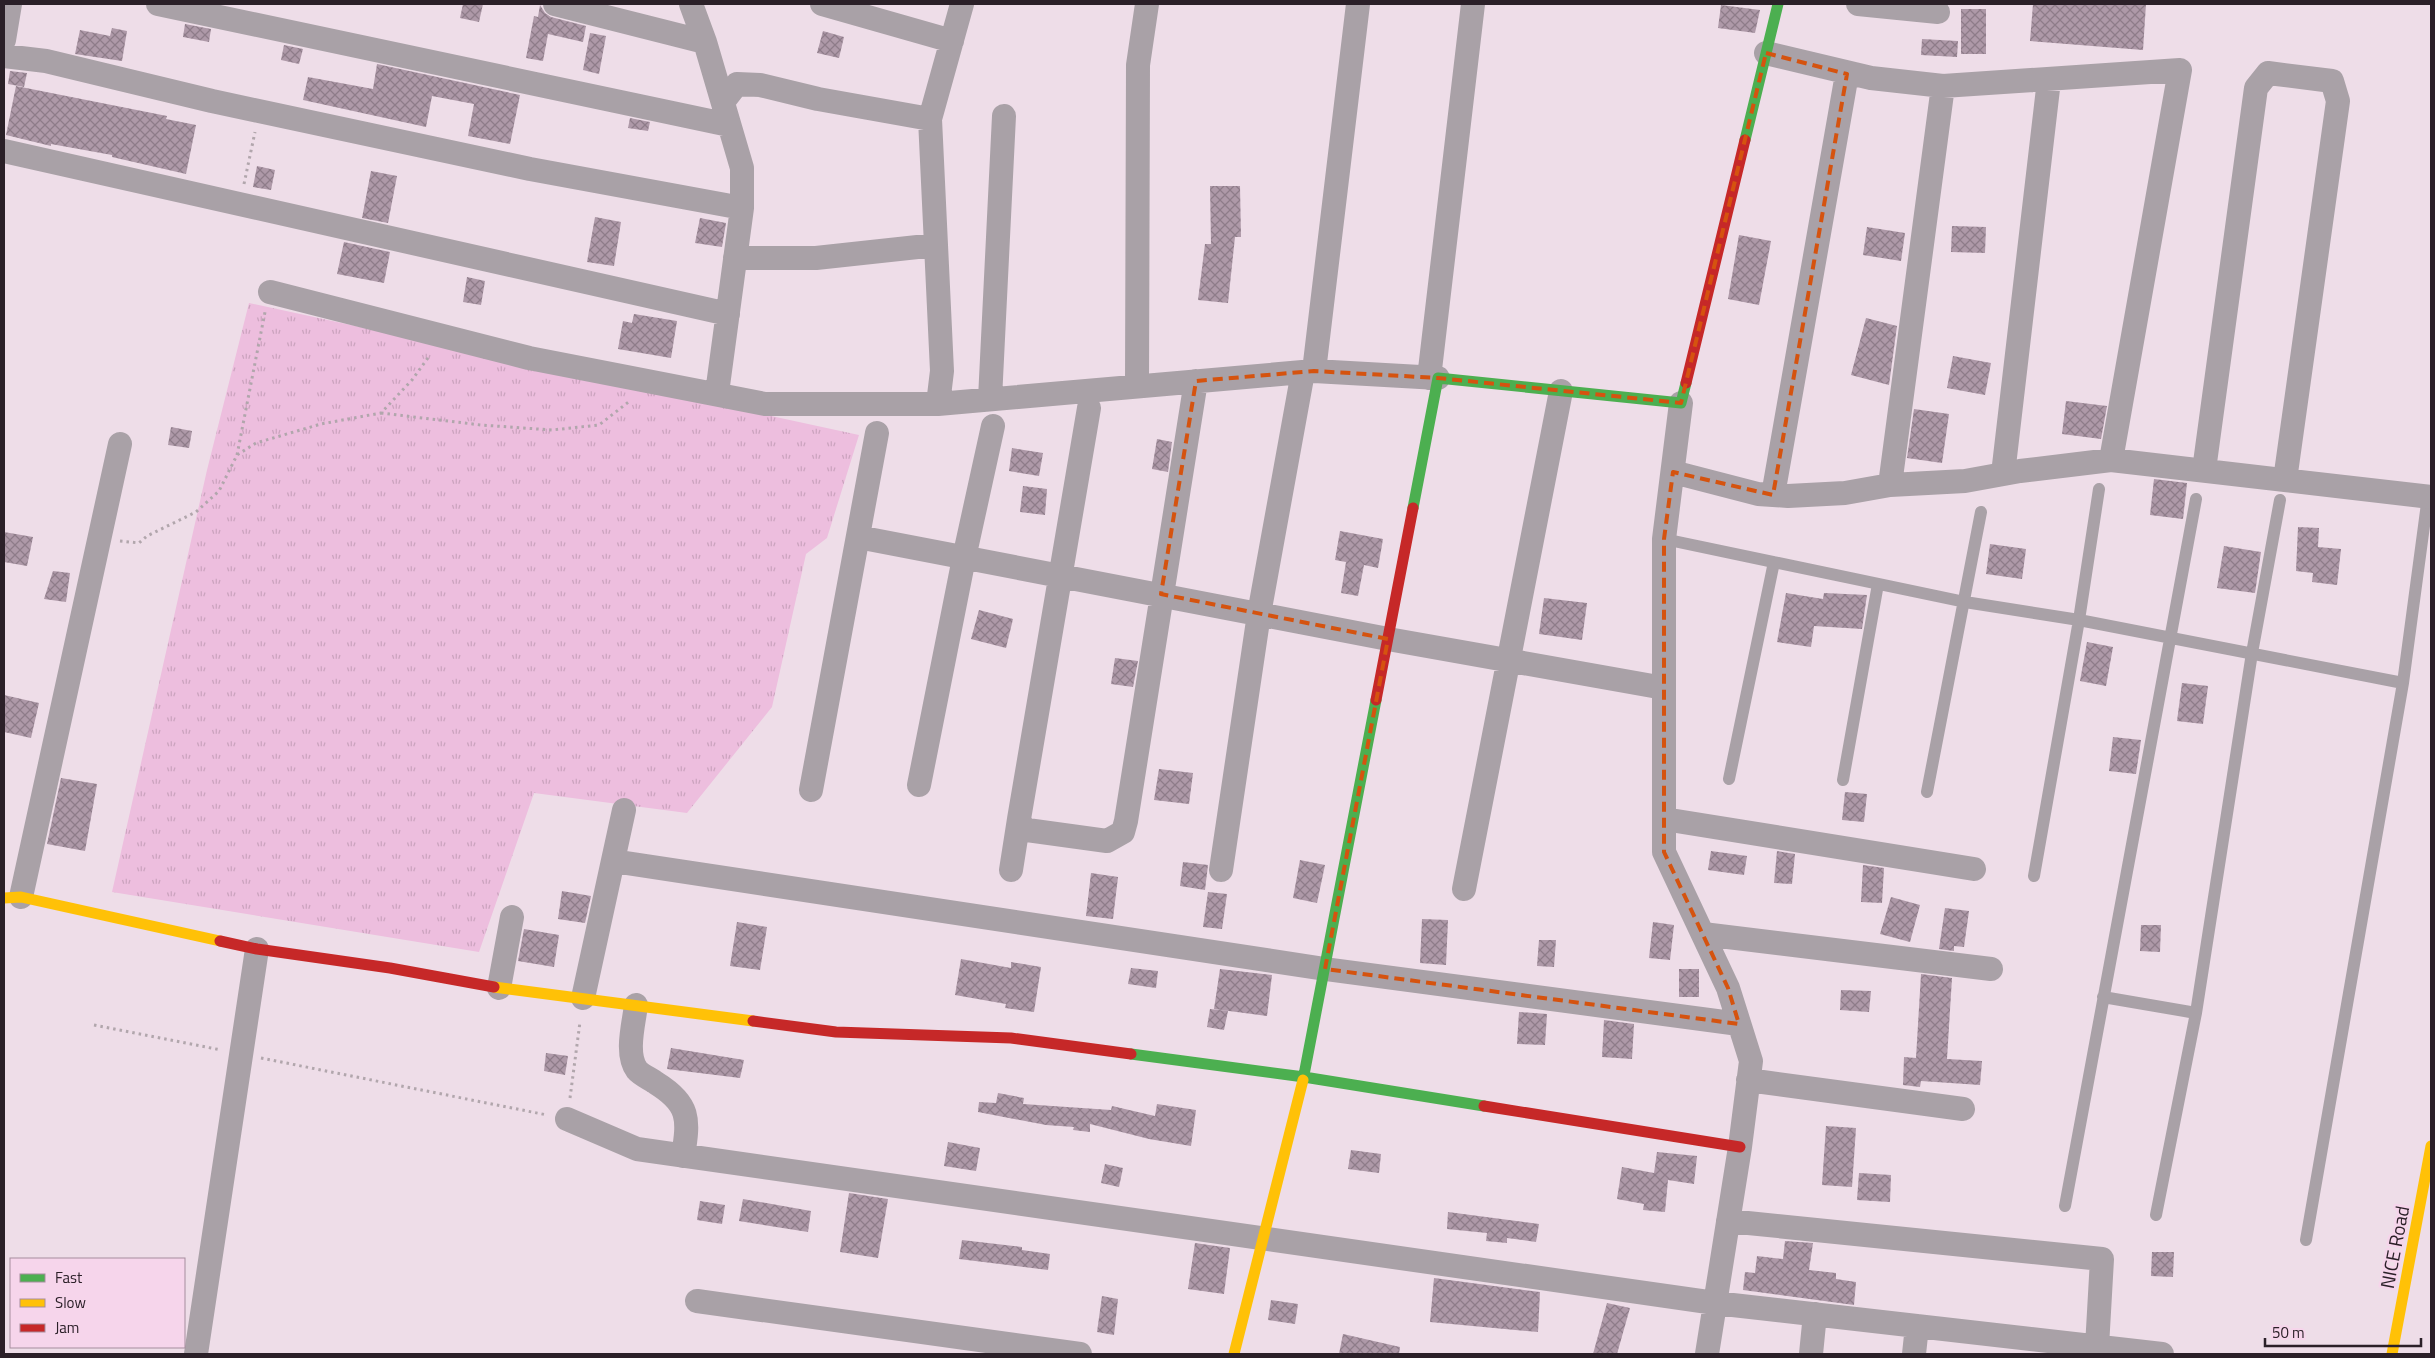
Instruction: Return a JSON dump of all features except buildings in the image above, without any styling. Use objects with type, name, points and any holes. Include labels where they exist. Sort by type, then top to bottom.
[{"type":"main road","points":[[1234,1354],[1304,1077],[1388,639],[1433,378],[1681,403],[1778,4]]},
{"type":"main road","points":[[12,898],[257,949],[390,968],[499,988],[836,1032],[1011,1038],[1304,1077],[1740,1147]]},
{"type":"main road","name":"NICE Road","points":[[2392,1354],[2431,1146]]},
{"type":"street","points":[[4,40],[10,4]]},
{"type":"street","points":[[158,4],[729,125]]},
{"type":"street","points":[[554,4],[705,42]]},
{"type":"street","points":[[691,4],[705,42],[742,168],[742,208],[718,393]]},
{"type":"street","points":[[822,4],[952,41]]},
{"type":"street","points":[[938,404],[942,371],[930,119],[962,4]]},
{"type":"street","points":[[1137,386],[1138,65],[1147,4]]},
{"type":"street","points":[[1221,870],[1259,614],[1308,371],[1358,4]]},
{"type":"street","points":[[270,292],[529,358],[718,393],[766,404],[938,404],[1308,371],[1433,378],[1473,4]]},
{"type":"street","points":[[1858,4],[1938,12]]},
{"type":"street","points":[[1766,53],[1847,74],[1943,86],[2180,70],[2111,460]]},
{"type":"street","points":[[4,56],[46,62],[530,170],[742,208]]},
{"type":"street","points":[[2204,470],[2256,88],[2268,72],[2332,81],[2338,101],[2282,490]]},
{"type":"street","points":[[1773,495],[1847,74]]},
{"type":"street","points":[[2003,474],[2049,80]]},
{"type":"street","points":[[722,102],[737,84],[760,85],[818,99],[930,119]]},
{"type":"street","points":[[1890,485],[1943,86]]},
{"type":"street","points":[[990,399],[1004,116]]},
{"type":"street","points":[[4,151],[728,314]]},
{"type":"street","points":[[735,258],[816,258],[936,245]]},
{"type":"street","points":[[1018,819],[1027,830],[1106,841],[1123,832],[1196,380]]},
{"type":"street","points":[[1464,889],[1561,391]]},
{"type":"street","points":[[1681,403],[1664,539],[1664,852],[1728,988],[1751,1061],[1740,1147],[1707,1354]]},
{"type":"street","points":[[1011,870],[1059,576],[1089,408]]},
{"type":"street","points":[[919,785],[964,558],[993,426]]},
{"type":"street","points":[[811,790],[877,433]]},
{"type":"street","points":[[12,898],[120,444]]},
{"type":"street","points":[[1672,472],[1728,487],[1788,496],[1845,493],[1890,485],[1965,481],[2003,474],[2111,460],[2204,470],[2282,490],[2430,497]]},
{"type":"street","points":[[858,537],[1388,639],[1664,688]]},
{"type":"street","points":[[584,998],[624,810]]},
{"type":"street","points":[[1664,819],[1974,869]]},
{"type":"street","points":[[613,861],[1325,969],[1739,1024]]},
{"type":"street","points":[[499,988],[512,917]]},
{"type":"street","points":[[1703,934],[1991,969]]},
{"type":"street","points":[[196,1354],[257,949]]},
{"type":"street","points":[[636,1005],[632,1054],[637,1070],[679,1100],[685,1115],[686,1134],[683,1156]]},
{"type":"street","points":[[1748,1080],[1963,1109]]},
{"type":"street","points":[[566,1119],[637,1149],[683,1156],[1715,1302],[2162,1354]]},
{"type":"street","points":[[1728,1221],[2102,1259],[2097,1347]]},
{"type":"street","points":[[698,1301],[1080,1354]]},
{"type":"street","points":[[1811,1354],[1815,1314]]},
{"type":"street","points":[[1914,1354],[1917,1326]]},
{"type":"lane","points":[[2034,876],[2080,620],[2099,488]]},
{"type":"lane","points":[[2156,1215],[2196,1013],[2252,653],[2282,490]]},
{"type":"lane","points":[[2306,1240],[2403,683],[2430,497]]},
{"type":"lane","points":[[2065,1206],[2196,498]]},
{"type":"lane","points":[[1927,792],[1981,512]]},
{"type":"lane","points":[[1664,539],[1965,602],[2080,620],[2403,683]]},
{"type":"lane","points":[[1729,779],[1774,562]]},
{"type":"lane","points":[[1843,780],[1878,584]]},
{"type":"lane","points":[[2103,997],[2196,1013]]},
{"type":"path","points":[[240,204],[260,111]]},
{"type":"path","points":[[98,539],[139,543],[147,536],[196,512],[220,491],[237,455],[270,292]]},
{"type":"path","points":[[381,413],[412,380],[432,352],[449,338]]},
{"type":"path","points":[[237,455],[256,443],[321,424],[381,413],[481,425],[552,430],[599,425],[627,404],[649,381]]},
{"type":"path","points":[[94,1025],[566,1119],[584,998]]},
{"type":"highlighted area","points":[[1766,53],[1847,74],[1773,495],[1673,472],[1664,539],[1664,852],[1728,988],[1739,1024],[1325,969],[1388,639],[1161,594],[1196,381],[1314,371],[1438,378],[1681,403]]},
{"type":"green space","points":[[249,303],[859,435],[827,538],[806,554],[772,707],[687,813],[534,793],[479,952],[112,892],[207,470]]},
{"type":"traffic: fast","points":[[1745,140],[1778,4]]},
{"type":"traffic: fast","points":[[1413,508],[1438,378],[1681,403],[1686,383]]},
{"type":"traffic: fast","points":[[1303,1080],[1376,700]]},
{"type":"traffic: fast","points":[[1131,1054],[1304,1077],[1484,1106]]},
{"type":"traffic: slow","points":[[4,898],[21,897],[220,941]]},
{"type":"traffic: slow","points":[[494,987],[753,1021]]},
{"type":"traffic: slow","points":[[1234,1354],[1303,1080]]},
{"type":"traffic: slow","points":[[2392,1354],[2431,1146]]},
{"type":"traffic: jam","points":[[1686,383],[1745,140]]},
{"type":"traffic: jam","points":[[1376,700],[1413,508]]},
{"type":"traffic: jam","points":[[220,941],[257,949],[390,968],[494,987]]},
{"type":"traffic: jam","points":[[753,1021],[836,1032],[1011,1038],[1131,1054]]},
{"type":"traffic: jam","points":[[1484,1106],[1740,1147]]}]
